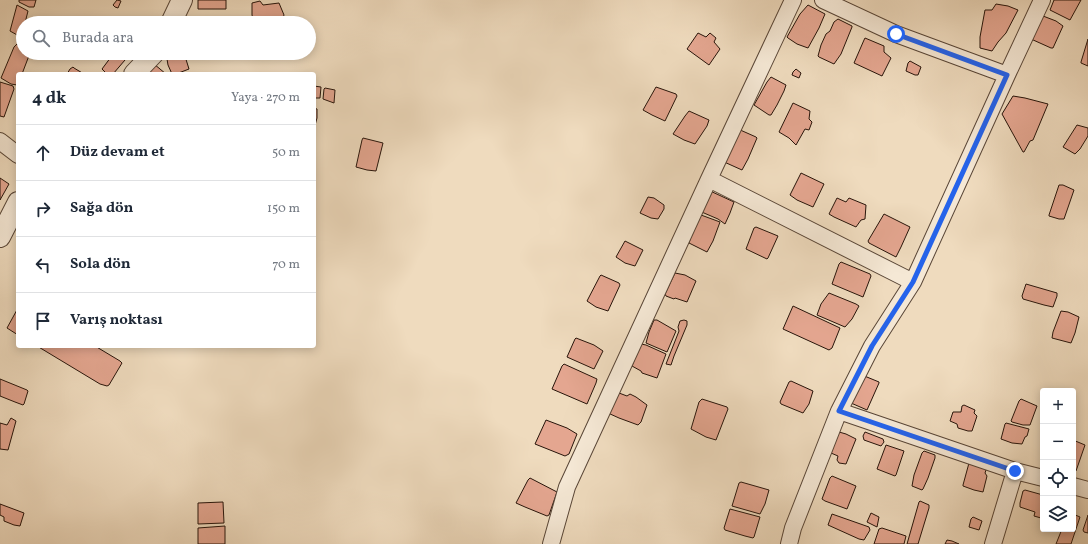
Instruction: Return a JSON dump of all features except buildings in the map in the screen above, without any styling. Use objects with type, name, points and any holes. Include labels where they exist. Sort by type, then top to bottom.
[{"type":"street","points":[[175,16],[182,0]]},
{"type":"street","points":[[551,544],[567,487],[793,0]]},
{"type":"street","points":[[823,0],[896,34],[1007,75]]},
{"type":"street","points":[[788,544],[839,411],[872,346],[913,282],[1042,0]]},
{"type":"street","points":[[136,72],[147,60]]},
{"type":"street","points":[[0,141],[16,153]]},
{"type":"street","points":[[709,179],[913,282]]},
{"type":"street","points":[[0,237],[16,206]]},
{"type":"street","points":[[839,411],[1015,471],[1040,477]]},
{"type":"street","points":[[993,544],[1015,471]]},
{"type":"street","points":[[1076,487],[1088,490]]},
{"type":"route","points":[[896,34],[1007,75],[913,282],[872,346],[839,411],[1015,471]]}]
